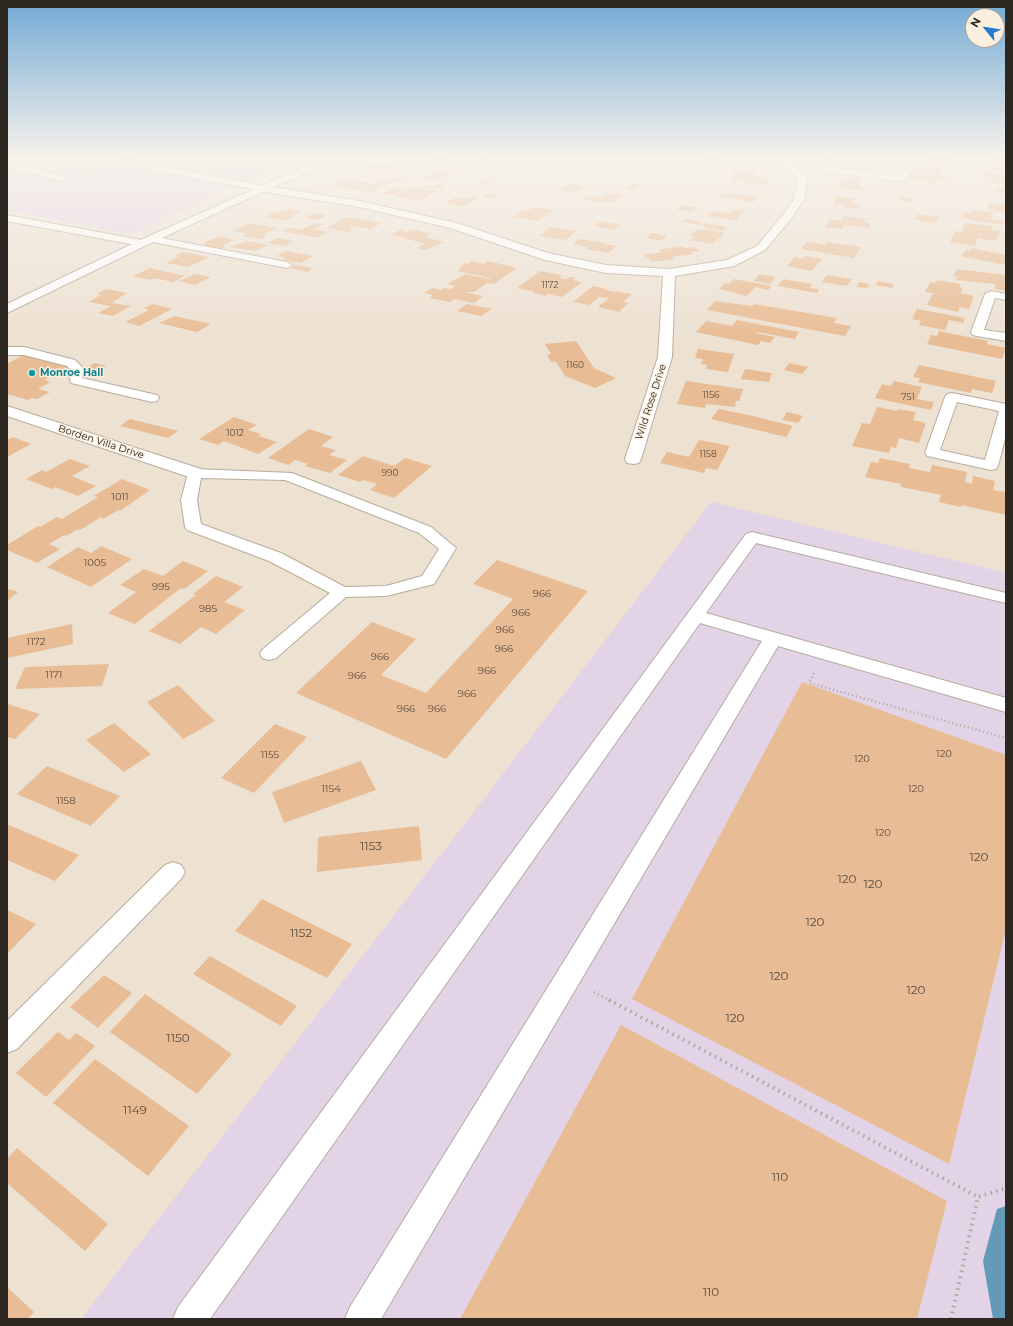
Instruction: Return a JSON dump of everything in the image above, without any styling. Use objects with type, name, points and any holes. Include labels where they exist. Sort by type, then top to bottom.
[{"type":"street","points":[[7,218],[146,241]]},
{"type":"street","points":[[7,309],[146,241],[199,218]]},
{"type":"street","points":[[421,218],[453,225],[545,256],[606,269],[669,273],[730,263],[761,248],[786,218]]},
{"type":"street","name":"Wild Rose Drive","points":[[632,459],[666,357],[669,273]]},
{"type":"street","name":"Borden Villa Drive","points":[[7,411],[195,473]]},
{"type":"lane","points":[[146,241],[287,265]]},
{"type":"lane","points":[[1006,297],[991,294],[977,332],[1006,337]]},
{"type":"lane","points":[[7,351],[24,351],[71,363],[77,368],[75,374],[76,380],[152,398]]},
{"type":"lane","points":[[952,397],[1006,408],[991,466],[932,453],[952,397]]},
{"type":"lane","points":[[195,473],[287,476],[425,530],[448,548],[428,580],[386,591],[342,592],[275,557],[193,527],[189,500],[195,473]]},
{"type":"lane","points":[[190,1319],[752,537],[1006,598]]},
{"type":"lane","points":[[269,654],[342,592]]},
{"type":"lane","points":[[695,616],[1006,705]]},
{"type":"lane","points":[[362,1319],[773,639]]},
{"type":"lane","points":[[7,1040],[173,872]]},
{"type":"path","points":[[818,668],[809,683],[1006,738]]},
{"type":"path","points":[[568,978],[978,1197],[1006,1188]]},
{"type":"path","points":[[951,1319],[978,1197]]},
{"type":"shaded area","points":[[46,218],[166,218],[138,231],[122,233]]},
{"type":"shaded area","points":[[711,502],[1006,573],[1006,1319],[81,1319],[447,847]]},
{"type":"water","points":[[1006,1206],[1006,1319],[993,1319],[983,1261],[997,1209]]},
{"type":"building","points":[[269,218],[291,218],[286,221]]},
{"type":"building","points":[[305,218],[322,218],[318,220]]},
{"type":"building","points":[[345,218],[381,223],[371,229],[354,226],[350,228],[354,229],[348,232],[326,228]]},
{"type":"building","points":[[518,218],[542,218],[537,221]]},
{"type":"building","points":[[718,218],[739,218],[736,221]]},
{"type":"building","points":[[843,218],[858,218],[867,219],[865,222],[871,223],[869,228],[844,225],[842,229],[825,227],[830,219],[842,221]]},
{"type":"building","points":[[916,218],[939,218],[936,223],[914,220]]},
{"type":"building","points":[[961,218],[992,218],[991,220],[1004,221],[1002,225]]},
{"type":"building","points":[[684,219],[702,222],[699,225],[681,222]]},
{"type":"building","points":[[601,221],[622,225],[614,230],[593,226]]},
{"type":"building","points":[[249,223],[277,228],[263,235],[267,236],[261,239],[242,236],[247,233],[232,231]]},
{"type":"building","points":[[315,223],[323,224],[313,229],[328,232],[319,237],[312,237],[282,231],[287,228],[303,229]]},
{"type":"building","points":[[705,223],[727,227],[723,231],[704,228],[706,227],[702,226]]},
{"type":"building","points":[[965,223],[993,226],[992,230],[1000,231],[996,241],[978,238],[975,246],[950,242],[955,231],[961,232]]},
{"type":"building","points":[[551,227],[577,231],[565,240],[539,236]]},
{"type":"building","points":[[413,229],[431,234],[425,237],[444,242],[425,250],[416,248],[425,244],[391,234],[400,230],[406,232]]},
{"type":"building","points":[[696,230],[708,230],[725,233],[712,244],[690,240],[694,236],[689,235]]},
{"type":"building","points":[[652,233],[667,236],[661,241],[646,238]]},
{"type":"building","points":[[221,236],[234,240],[222,246],[226,247],[219,250],[200,246],[206,244],[203,243]]},
{"type":"building","points":[[277,238],[294,241],[284,246],[267,243]]},
{"type":"building","points":[[579,239],[616,246],[608,253],[585,249],[588,247],[573,244]]},
{"type":"building","points":[[247,241],[268,245],[256,251],[230,247]]},
{"type":"building","points":[[807,242],[824,245],[827,242],[861,247],[854,258],[801,249]]},
{"type":"building","points":[[682,246],[685,248],[694,247],[700,251],[691,252],[694,254],[673,257],[675,259],[653,262],[644,255],[662,252],[658,250]]},
{"type":"building","points":[[972,248],[1006,255],[1006,265],[961,256],[966,250],[970,251]]},
{"type":"building","points":[[286,251],[313,256],[301,263],[283,260],[286,258],[277,256]]},
{"type":"building","points":[[183,252],[209,257],[188,267],[166,263],[179,256],[175,255]]},
{"type":"building","points":[[805,256],[822,259],[812,271],[787,266],[795,257],[803,259]]},
{"type":"building","points":[[472,261],[484,264],[488,261],[517,268],[494,284],[487,283],[474,292],[464,292],[483,296],[474,303],[455,299],[450,302],[429,298],[433,295],[424,293],[432,288],[441,290],[444,288],[451,289],[455,286],[447,284],[466,274],[491,278],[457,271],[462,268],[459,268],[465,263],[468,264]]},
{"type":"building","points":[[295,265],[313,268],[308,272],[290,268]]},
{"type":"building","points":[[150,268],[185,276],[173,282],[154,278],[150,280],[133,276]]},
{"type":"building","points":[[957,269],[1006,275],[1006,291],[994,289],[996,284],[956,280],[958,277],[953,276]]},
{"type":"building","points":[[540,271],[562,275],[559,278],[576,278],[573,280],[582,282],[562,297],[547,294],[546,296],[517,288]]},
{"type":"building","points":[[195,274],[211,277],[195,285],[179,281]]},
{"type":"building","points":[[759,274],[776,277],[770,284],[754,281]]},
{"type":"building","points":[[827,275],[852,279],[847,286],[822,282]]},
{"type":"building","points":[[734,279],[772,286],[768,290],[755,287],[747,296],[719,289],[725,283],[729,284]]},
{"type":"building","points":[[783,279],[813,284],[810,288],[819,289],[817,293],[778,286]]},
{"type":"building","points":[[937,280],[961,284],[959,287],[963,288],[961,293],[974,296],[969,309],[960,307],[958,312],[927,305],[933,293],[925,292],[930,282],[935,283]]},
{"type":"building","points":[[878,281],[894,284],[892,288],[876,285]]},
{"type":"building","points":[[859,282],[870,284],[867,288],[856,287]]},
{"type":"building","points":[[593,286],[606,289],[605,290],[632,294],[623,302],[628,303],[619,312],[598,307],[609,298],[599,297],[589,305],[573,302]]},
{"type":"building","points":[[106,289],[127,293],[111,303],[131,306],[113,316],[98,313],[111,306],[88,302],[101,295],[97,294]]},
{"type":"building","points":[[715,301],[752,306],[754,304],[837,318],[834,323],[851,326],[845,336],[707,310]]},
{"type":"building","points":[[153,304],[172,309],[139,326],[125,322],[149,310],[144,308]]},
{"type":"building","points":[[467,304],[492,309],[481,316],[457,311]]},
{"type":"building","points":[[917,309],[965,318],[963,323],[949,320],[945,330],[919,325],[921,321],[912,319]]},
{"type":"building","points":[[174,316],[211,324],[197,332],[159,323]]},
{"type":"building","points":[[737,320],[799,332],[795,339],[758,332],[756,333],[775,337],[770,343],[761,341],[758,345],[696,332],[706,321],[732,326]]},
{"type":"building","points":[[939,331],[988,341],[987,344],[1006,348],[1002,359],[927,344],[931,335],[937,336]]},
{"type":"building","points":[[576,341],[594,368],[616,378],[595,388],[565,376],[556,362],[551,362],[547,355],[551,354],[545,344]]},
{"type":"building","points":[[698,349],[734,354],[728,372],[706,369],[707,365],[701,364],[703,359],[695,358]]},
{"type":"building","name":"Monroe Hall","points":[[23,355],[69,366],[44,380],[50,382],[38,389],[50,392],[37,399],[32,398],[28,400],[7,394],[7,364]]},
{"type":"building","points":[[95,363],[106,366],[98,370],[88,367]]},
{"type":"building","points":[[789,363],[808,367],[802,374],[784,370]]},
{"type":"building","points":[[919,365],[996,381],[992,393],[972,389],[971,393],[918,382],[920,378],[913,377]]},
{"type":"building","points":[[745,369],[772,373],[769,382],[741,379]]},
{"type":"building","points":[[686,381],[743,389],[739,401],[736,401],[735,407],[706,404],[705,408],[677,404]]},
{"type":"building","points":[[894,381],[922,387],[917,399],[934,402],[931,410],[875,398],[882,384],[891,386]]},
{"type":"building","points":[[877,407],[897,411],[898,409],[916,412],[913,420],[926,423],[919,443],[899,438],[896,448],[891,447],[889,453],[852,446],[862,423],[870,424]]},
{"type":"building","points":[[719,409],[793,426],[786,437],[711,419]]},
{"type":"building","points":[[787,412],[803,416],[798,423],[782,420]]},
{"type":"building","points":[[234,417],[257,425],[248,430],[261,434],[258,436],[277,442],[258,454],[224,441],[218,445],[199,439]]},
{"type":"building","points":[[130,419],[178,431],[168,438],[120,426]]},
{"type":"building","points":[[309,429],[333,437],[321,446],[336,450],[329,455],[347,460],[330,473],[305,466],[308,464],[295,460],[289,465],[268,458]]},
{"type":"building","points":[[13,437],[31,444],[7,457],[7,440]]},
{"type":"building","points":[[699,440],[730,446],[717,470],[706,468],[704,473],[660,463],[667,452],[689,457]]},
{"type":"building","points":[[363,456],[394,466],[405,458],[432,466],[394,498],[370,490],[377,484],[363,480],[360,482],[338,475]]},
{"type":"building","points":[[880,458],[910,464],[909,468],[930,472],[932,465],[967,472],[965,482],[972,484],[973,476],[995,481],[993,490],[1006,492],[1006,515],[961,505],[961,507],[939,502],[941,495],[901,487],[901,484],[865,477],[871,462],[878,463]]},
{"type":"building","points":[[70,459],[90,466],[72,476],[96,486],[78,496],[55,487],[52,489],[26,479],[42,470],[46,472]]},
{"type":"building","points":[[122,479],[150,490],[120,511],[118,510],[103,519],[101,517],[80,530],[78,529],[66,536],[64,535],[49,544],[60,549],[37,563],[7,550],[7,545],[38,526],[40,527],[57,517],[62,519],[98,497],[94,496]]},
{"type":"building","points":[[101,546],[132,559],[91,587],[47,567],[78,547],[91,553]]},
{"type":"building","points":[[497,560],[588,591],[446,759],[296,693],[372,622],[416,639],[381,675],[426,693],[513,599],[473,584]]},
{"type":"building","points":[[183,561],[208,571],[184,589],[181,588],[135,624],[108,613],[136,592],[120,585],[144,569],[163,576]]},
{"type":"building","points":[[216,576],[243,587],[224,602],[245,610],[216,634],[201,627],[180,644],[149,631],[196,595],[193,594]]},
{"type":"building","points":[[7,589],[18,592],[7,601]]},
{"type":"building","points":[[72,624],[73,644],[7,658],[7,638]]},
{"type":"building","points":[[109,664],[102,686],[15,689],[25,667]]},
{"type":"building","points":[[802,682],[1006,755],[1006,929],[949,1164],[632,999]]},
{"type":"building","points":[[178,685],[215,721],[183,739],[147,702]]},
{"type":"building","points":[[7,704],[40,714],[15,739],[7,737]]},
{"type":"building","points":[[114,723],[151,754],[124,772],[86,740]]},
{"type":"building","points":[[275,724],[307,737],[254,793],[221,778]]},
{"type":"building","points":[[361,761],[376,790],[284,823],[272,792]]},
{"type":"building","points":[[47,766],[120,796],[91,826],[17,794]]},
{"type":"building","points":[[9,825],[79,855],[55,881],[7,860],[7,826]]},
{"type":"building","points":[[419,826],[422,860],[317,872],[318,837]]},
{"type":"building","points":[[262,899],[352,944],[327,978],[235,931]]},
{"type":"building","points":[[7,910],[36,924],[7,954]]},
{"type":"building","points":[[210,956],[297,1006],[281,1026],[193,974]]},
{"type":"building","points":[[104,975],[132,993],[98,1028],[70,1007]]},
{"type":"building","points":[[145,994],[232,1054],[197,1094],[110,1032]]},
{"type":"building","points":[[621,1025],[947,1201],[917,1319],[460,1319]]},
{"type":"building","points":[[58,1032],[69,1040],[76,1033],[95,1046],[46,1097],[16,1073]]},
{"type":"building","points":[[95,1059],[189,1126],[148,1176],[53,1103]]},
{"type":"building","points":[[17,1148],[108,1224],[85,1251],[7,1183],[7,1159]]},
{"type":"building","points":[[7,1287],[34,1312],[28,1319],[7,1319]]},
{"type":"place","name":"Monroe Hall","points":[[32,373]]}]
